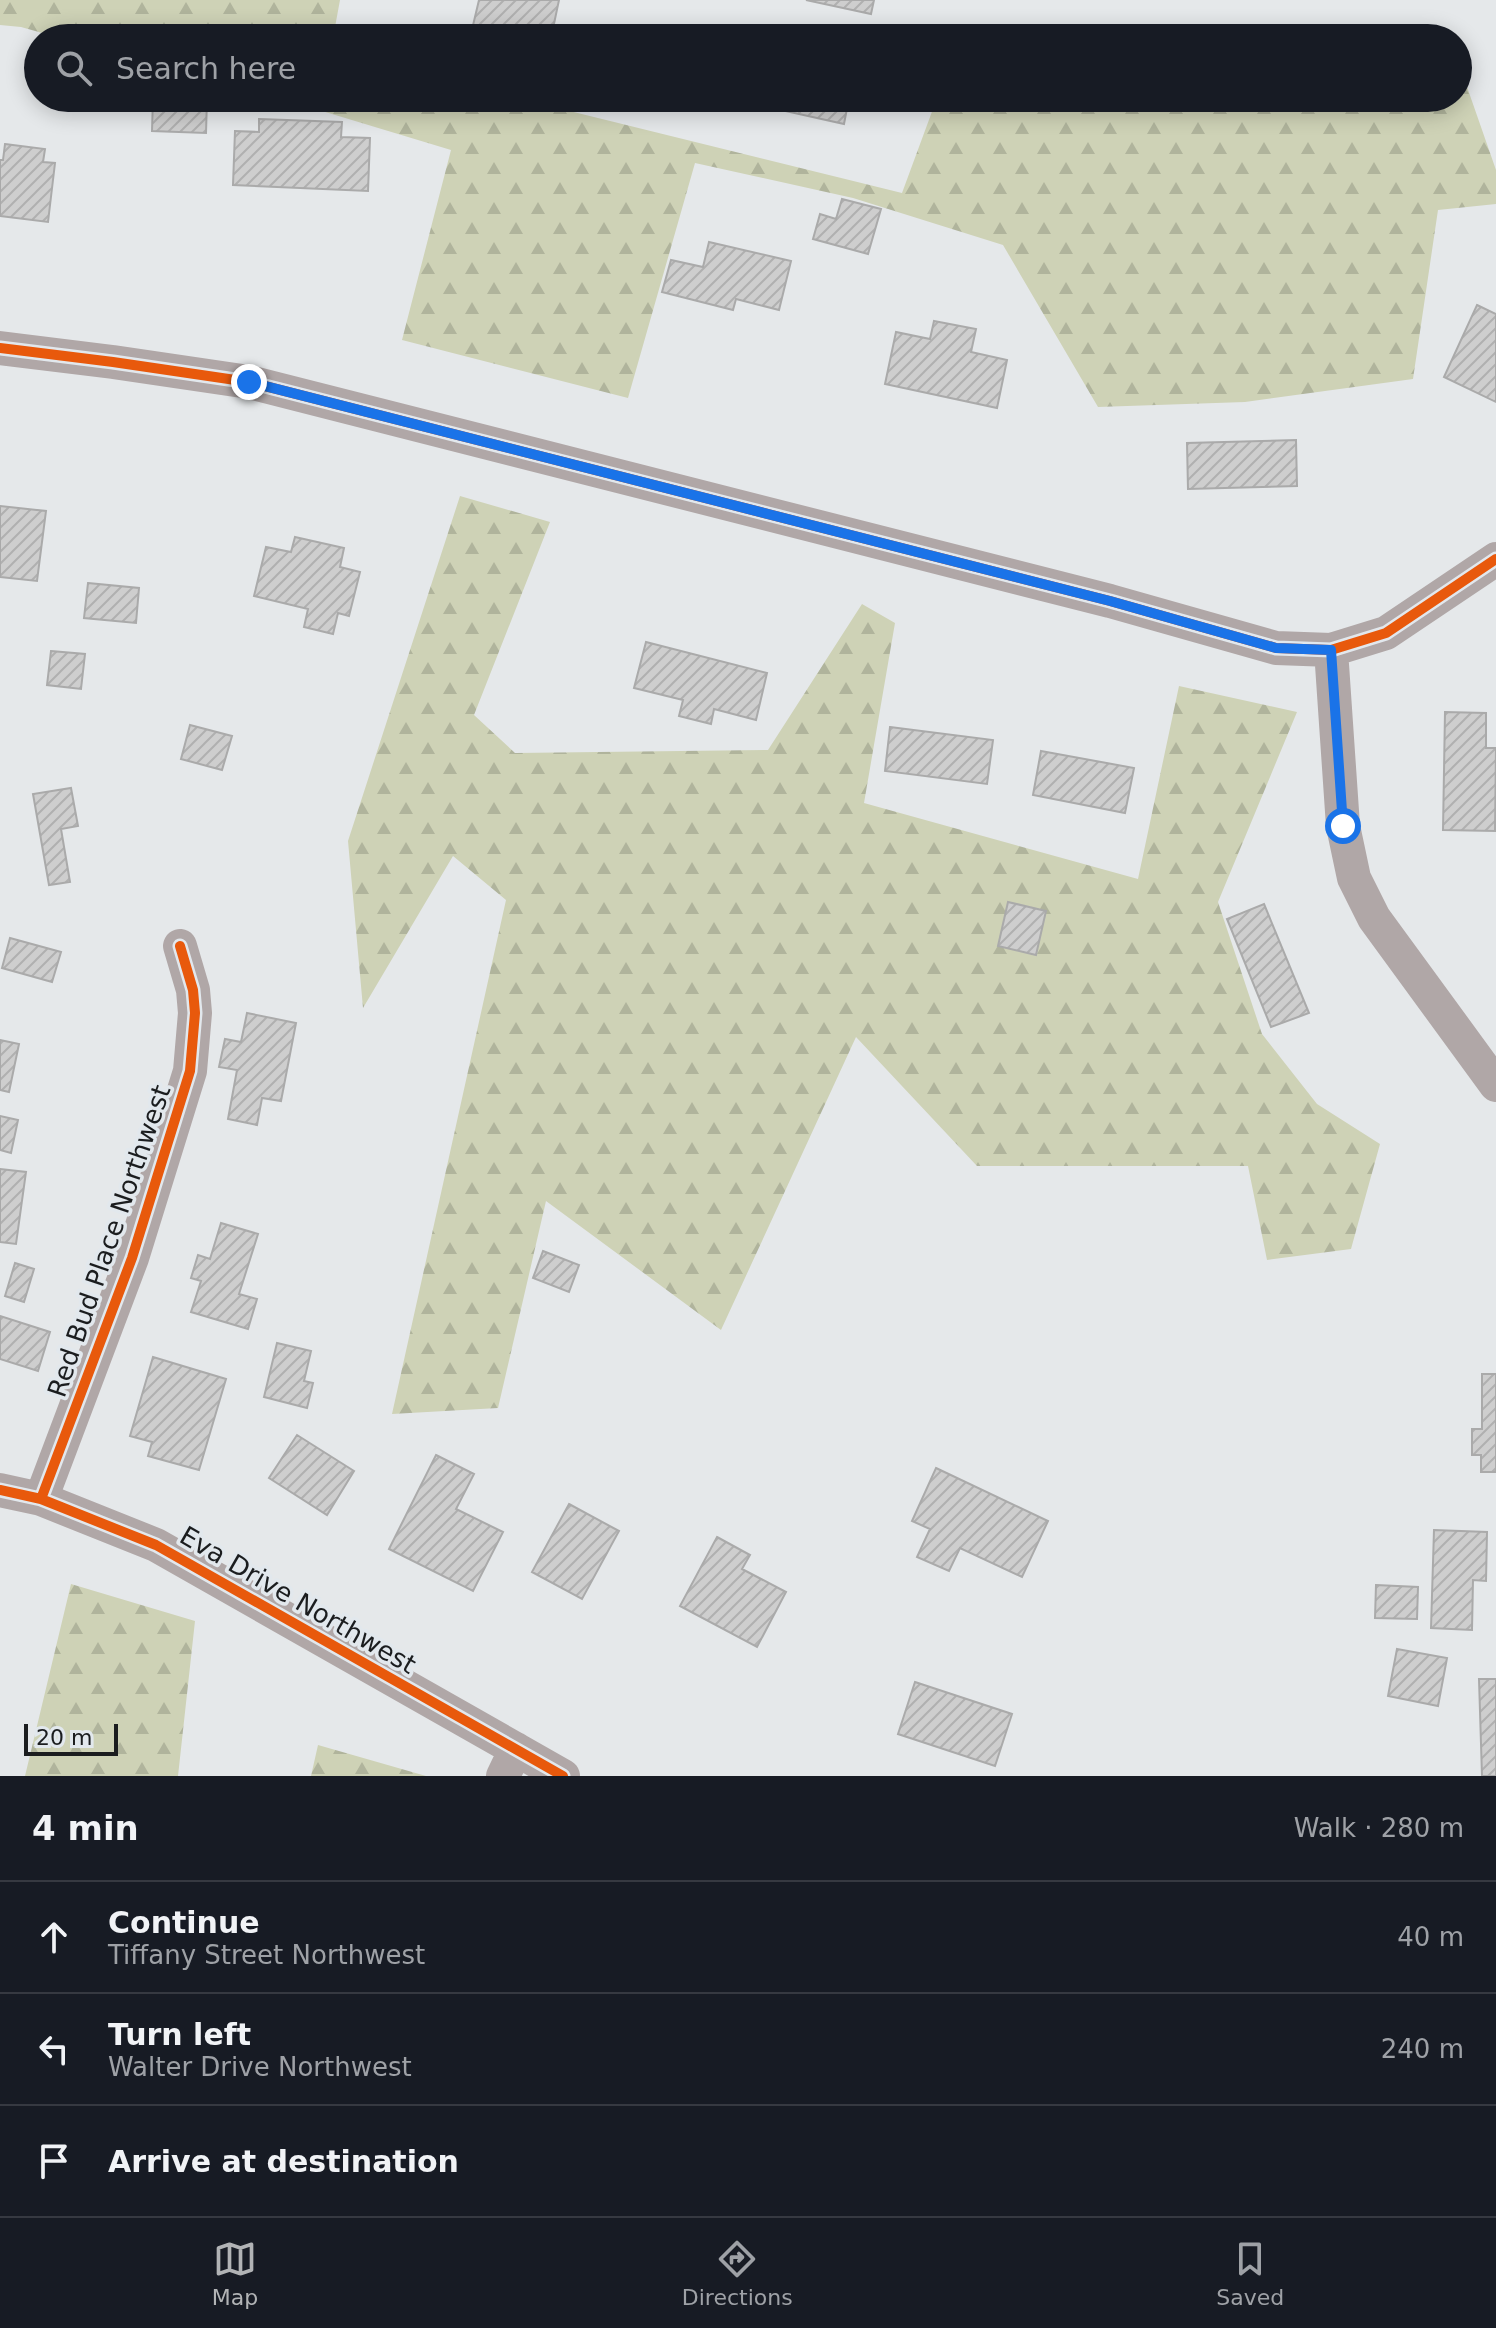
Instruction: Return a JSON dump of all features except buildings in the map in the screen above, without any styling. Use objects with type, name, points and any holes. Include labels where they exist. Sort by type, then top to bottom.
[{"type":"street","points":[[0,348],[249,382],[1094,597],[1276,648],[1331,650],[1386,633],[1496,559]]},
{"type":"street","points":[[1331,650],[1343,826],[1354,878],[1374,918],[1496,1085]]},
{"type":"street","name":"Red Bud Place Northwest","points":[[41,1499],[132,1258],[190,1071],[195,1013],[193,990],[180,946]]},
{"type":"street","name":"Eva Drive Northwest","points":[[0,1490],[41,1499],[156,1545],[509,1762],[563,1776]]},
{"type":"green space","points":[[0,0],[340,0],[336,24],[24,24],[24,28],[0,25]]},
{"type":"green space","points":[[1472,101],[1496,170],[1496,204],[1438,210],[1413,379],[1245,402],[1098,407],[1003,245],[853,198],[695,163],[628,398],[402,340],[451,150],[325,112],[574,112],[902,193],[932,112],[1472,112]]},
{"type":"green space","points":[[460,496],[550,522],[474,715],[515,753],[768,750],[862,604],[895,623],[864,803],[1138,879],[1179,686],[1297,712],[1218,902],[1262,1034],[1317,1104],[1380,1144],[1351,1249],[1267,1260],[1248,1166],[977,1166],[856,1037],[721,1330],[546,1201],[498,1408],[392,1414],[506,900],[453,856],[363,1008],[348,841]]},
{"type":"green space","points":[[71,1584],[195,1621],[178,1776],[25,1776]]},
{"type":"green space","points":[[318,1745],[426,1776],[311,1776]]},
{"type":"cycle path","points":[[0,348],[249,382],[1110,601],[1276,648],[1331,650],[1386,633],[1496,559]]},
{"type":"cycle path","points":[[41,1499],[132,1258],[190,1071],[195,1013],[193,990],[180,946]]},
{"type":"cycle path","points":[[0,1490],[41,1499],[156,1545],[563,1776]]},
{"type":"route","points":[[249,382],[1110,601],[1276,648],[1331,650],[1343,826]]}]
